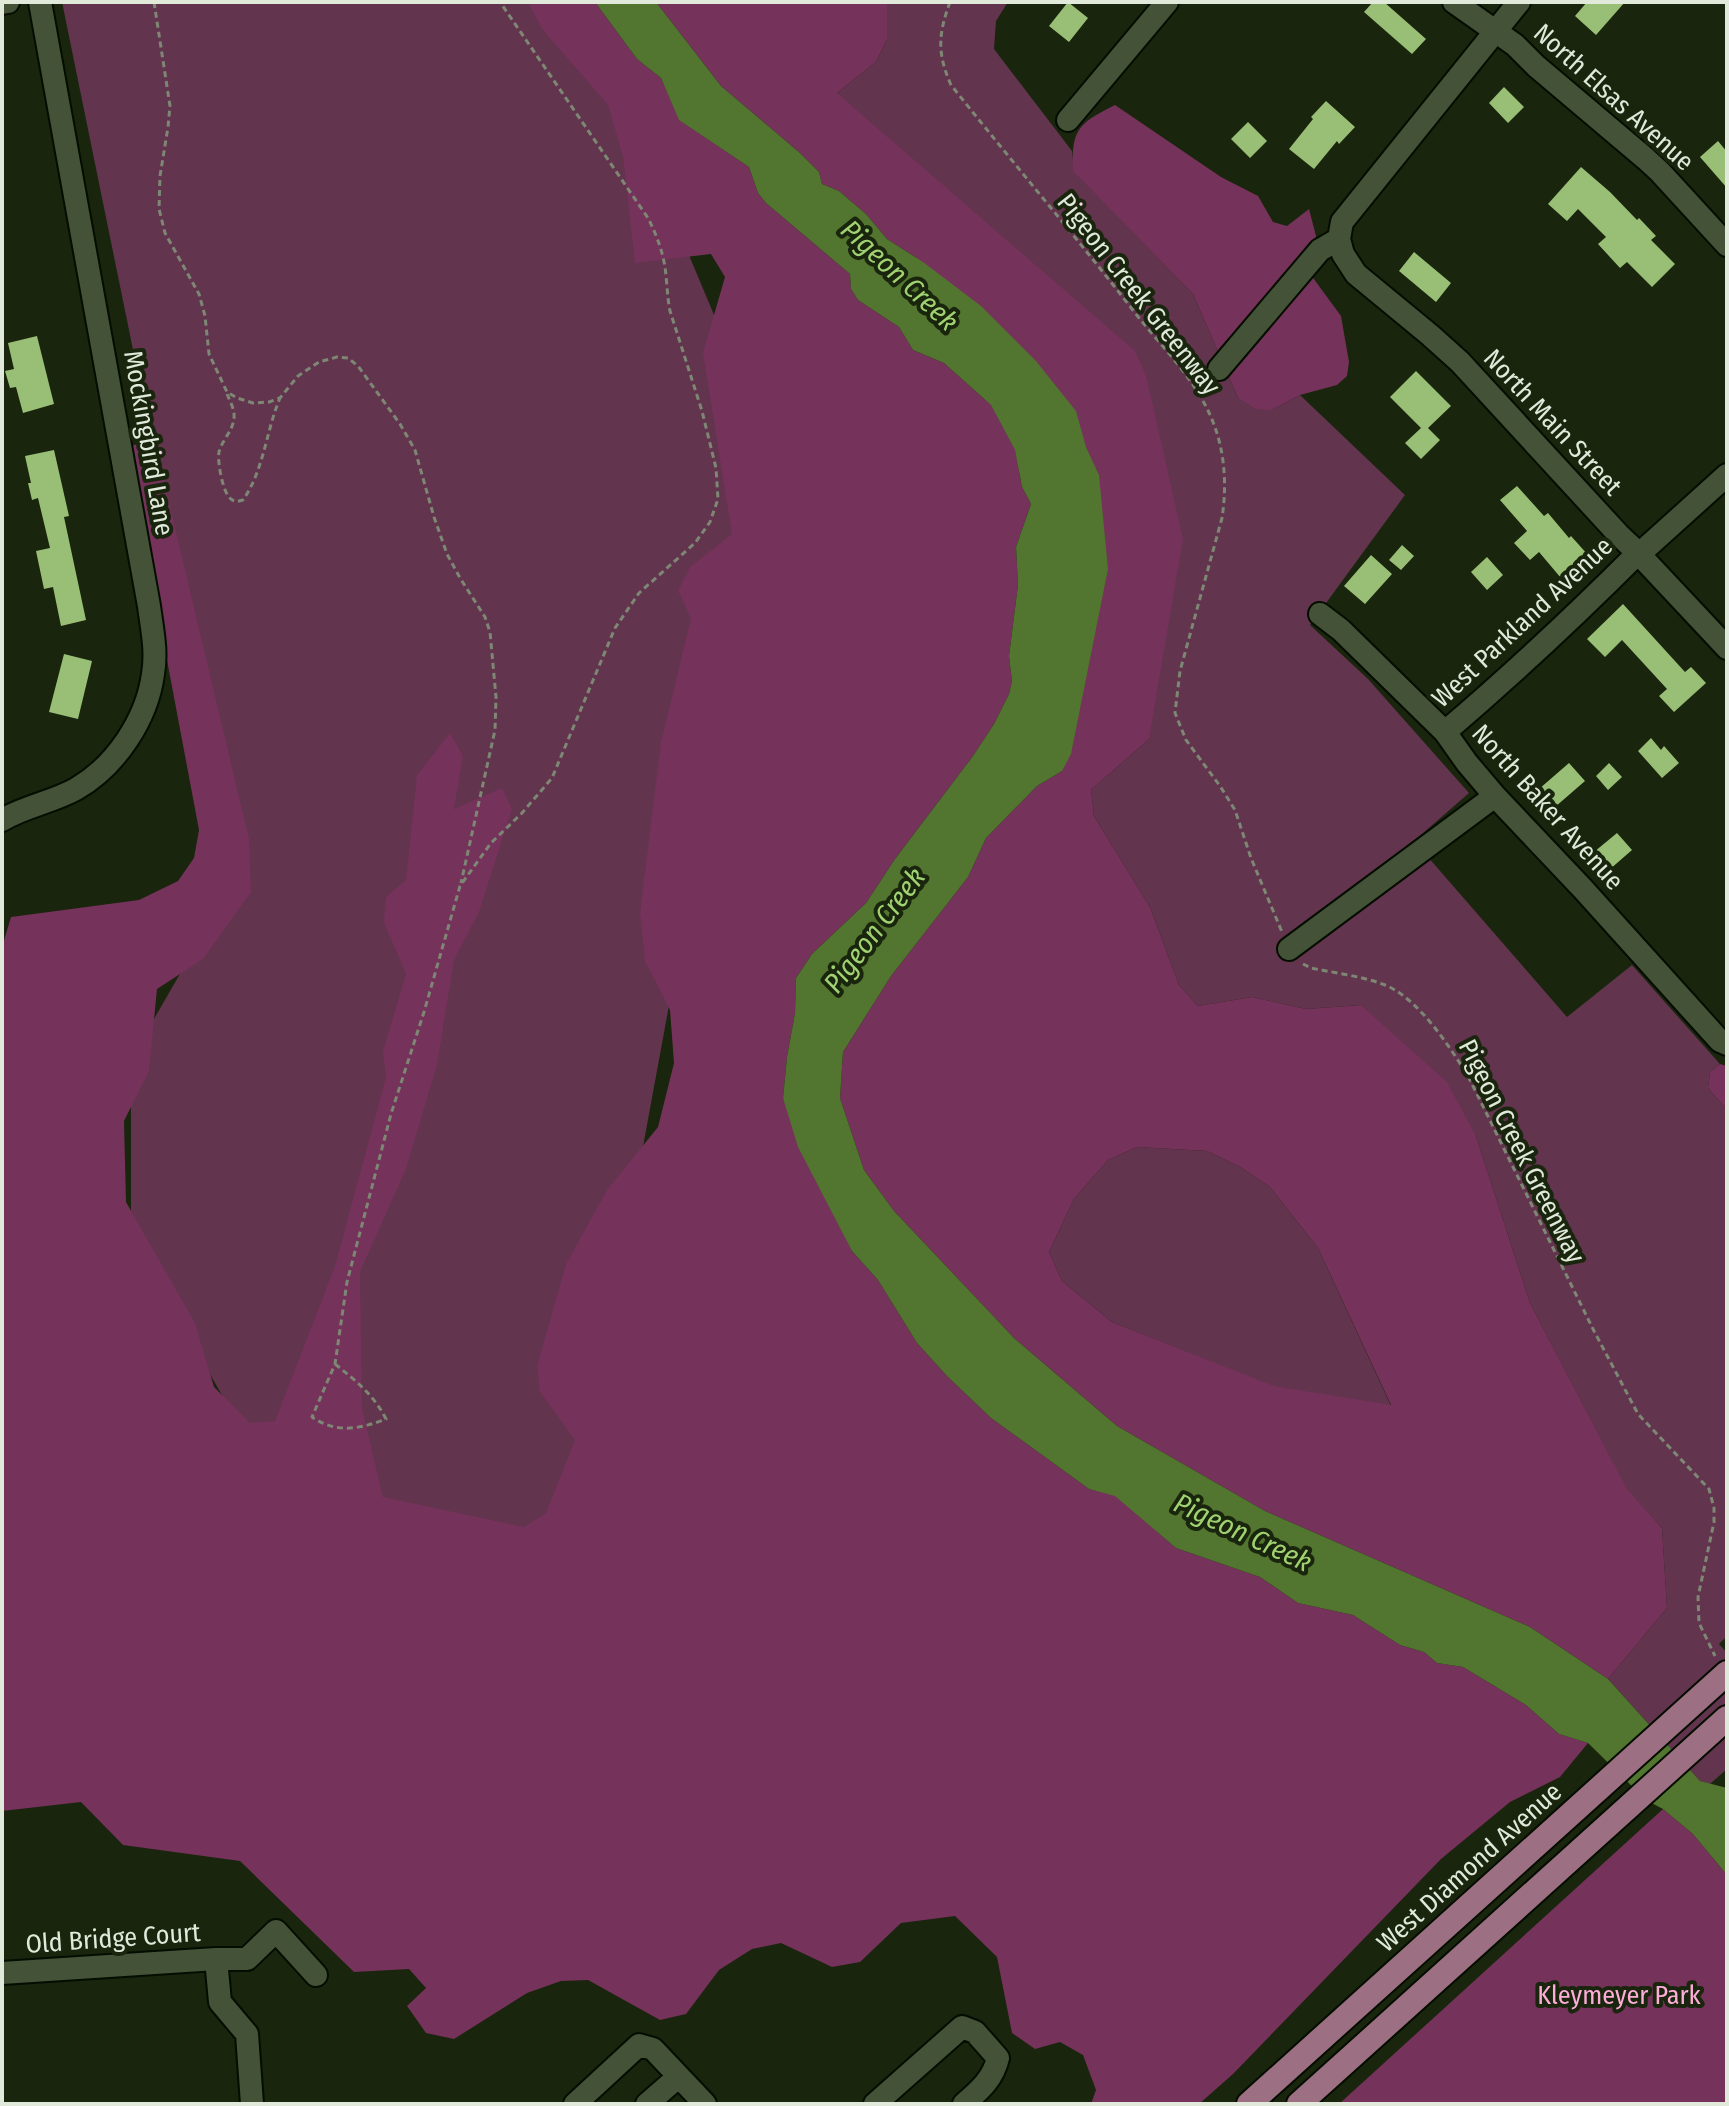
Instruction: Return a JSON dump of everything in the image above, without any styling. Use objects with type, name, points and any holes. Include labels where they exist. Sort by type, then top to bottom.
[{"type":"main road","name":"West Diamond Avenue","points":[[1249,2104],[1509,1869],[1721,1665]]},
{"type":"main road","points":[[1299,2104],[1727,1718]]},
{"type":"street","points":[[2,3],[8,2]]},
{"type":"street","name":"Mockingbird Lane","points":[[2,820],[78,788],[114,757],[148,701],[155,659],[149,606],[40,2]]},
{"type":"street","points":[[1068,120],[1167,2]]},
{"type":"street","name":"North Elsas Avenue","points":[[1454,2],[1515,45],[1660,172],[1727,245]]},
{"type":"street","points":[[1219,369],[1320,250],[1339,239],[1342,222],[1354,205],[1519,2]]},
{"type":"street","name":"North Main Street","points":[[1339,239],[1343,254],[1356,274],[1460,362],[1727,648]]},
{"type":"street","name":"West Parkland Avenue","points":[[1445,732],[1727,475]]},
{"type":"street","name":"North Baker Avenue","points":[[1320,614],[1341,630],[1445,732],[1495,796],[1720,1041],[1727,1044]]},
{"type":"street","points":[[1289,949],[1495,796]]},
{"type":"street","points":[[216,1959],[247,1959],[276,1931],[316,1975]]},
{"type":"street","name":"Old Bridge Court","points":[[2,1973],[216,1959],[220,2002],[247,2034],[252,2104]]},
{"type":"street","points":[[875,2104],[962,2027],[975,2032],[998,2058],[995,2071],[964,2104]]},
{"type":"street","points":[[575,2104],[639,2045],[653,2049],[705,2104]]},
{"type":"street","points":[[647,2104],[678,2077]]},
{"type":"path","points":[[154,2],[170,106],[160,176],[159,209],[165,233],[199,294],[209,354],[235,413],[230,432],[220,448],[218,462],[226,494],[236,502],[243,500],[252,488],[273,415],[280,398],[298,376],[319,362],[337,357],[348,358],[358,366],[415,450],[447,554],[485,617],[490,632],[496,697],[495,730],[460,886],[383,1144],[347,1282],[335,1364],[312,1417],[324,1425],[345,1428],[364,1427],[386,1419],[379,1405],[362,1386],[335,1364]]},
{"type":"path","points":[[460,886],[491,843],[552,778],[615,628],[639,593],[695,543],[710,522],[718,499],[716,468],[702,411],[670,311],[659,241],[648,218],[500,2]]},
{"type":"path","name":"Pigeon Creek Greenway","points":[[950,2],[940,45],[941,63],[951,85],[1195,389],[1213,421],[1224,471],[1225,495],[1222,518],[1180,671],[1175,713],[1186,740],[1235,810],[1251,858],[1289,949],[1298,961],[1311,968],[1387,986],[1407,999],[1449,1045],[1638,1414],[1709,1489],[1714,1522],[1698,1597],[1699,1623],[1721,1665]]},
{"type":"path","points":[[227,392],[253,403],[280,398]]},
{"type":"shaded area","points":[[62,2],[583,2],[771,451],[576,1511],[509,1568],[244,1434],[131,1235],[131,1059],[235,878],[217,761]]},
{"type":"shaded area","points":[[887,2],[1008,2],[996,21],[994,49],[1072,151],[1074,171],[1193,294],[1238,398],[1272,410],[1300,395],[1405,495],[1310,625],[1368,679],[1469,793],[1414,841],[1567,1017],[1632,965],[1720,1064],[1710,1072],[1708,1088],[1727,1110],[1727,1636],[1719,1644],[1727,1653],[1727,1769],[1710,1784],[1700,1781],[1608,1679],[1667,1608],[1662,1528],[1627,1490],[1530,1303],[1476,1136],[1361,1005],[1306,1009],[1252,997],[1198,1006],[1179,985],[1150,907],[1094,816],[1091,790],[1149,739],[837,93],[876,62],[887,39]]},
{"type":"shaded area","points":[[1137,1147],[1207,1151],[1240,1167],[1270,1187],[1318,1248],[1391,1406],[1274,1387],[1112,1322],[1062,1281],[1049,1252],[1074,1199],[1108,1160]]},
{"type":"green space","points":[[528,2],[595,2],[637,59],[661,78],[680,120],[749,167],[758,193],[766,203],[850,274],[851,289],[858,300],[899,327],[913,350],[944,363],[991,405],[1015,450],[1022,487],[1031,504],[1016,547],[1018,585],[1009,656],[1012,681],[1009,694],[973,756],[895,859],[866,903],[812,954],[796,978],[795,1013],[783,1098],[852,1251],[878,1280],[917,1343],[991,1418],[1089,1489],[1115,1495],[1176,1548],[1260,1577],[1298,1603],[1353,1615],[1400,1645],[1424,1652],[1437,1663],[1463,1667],[1526,1705],[1559,1734],[1588,1743],[1560,1777],[1510,1802],[1441,1859],[1233,2074],[1199,2104],[1091,2104],[1096,2090],[1083,2055],[1060,2042],[1035,2049],[1012,2033],[997,1957],[955,1916],[901,1923],[860,1962],[832,1967],[781,1943],[752,1949],[719,1970],[686,2014],[660,2020],[588,1980],[561,1981],[527,1993],[454,2039],[426,2033],[407,2006],[426,1988],[409,1969],[354,1972],[240,1861],[123,1845],[81,1802],[2,1811],[2,947],[11,917],[139,900],[178,881],[194,858],[199,830],[132,474],[131,446],[154,439],[249,839],[251,892],[203,959],[157,989],[149,1071],[124,1121],[126,1202],[195,1323],[214,1387],[250,1423],[275,1421],[335,1266],[386,1077],[383,1051],[406,974],[384,923],[386,897],[406,880],[417,775],[450,733],[463,756],[454,809],[502,788],[512,809],[479,912],[454,960],[437,1065],[406,1169],[360,1272],[362,1408],[383,1497],[524,1527],[546,1513],[575,1440],[540,1392],[537,1366],[566,1264],[607,1190],[658,1127],[674,1063],[670,1010],[645,961],[640,913],[661,742],[691,618],[678,591],[690,567],[732,534],[703,353],[725,277],[711,254],[635,263],[623,156],[608,105],[542,29]]},
{"type":"green space","points":[[656,2],[887,2],[887,39],[876,62],[837,93],[1135,351],[1146,375],[1183,539],[1149,739],[1091,790],[1094,816],[1150,907],[1179,985],[1198,1006],[1252,997],[1306,1009],[1361,1005],[1447,1082],[1476,1136],[1530,1303],[1627,1489],[1662,1528],[1667,1608],[1608,1679],[1530,1627],[1265,1511],[1117,1426],[1015,1339],[894,1211],[864,1170],[840,1098],[843,1052],[891,976],[968,877],[986,838],[1037,786],[1062,771],[1099,475],[1086,447],[923,262],[887,239],[866,214],[839,191],[822,184],[819,172],[800,153],[721,86]],"holes":[[[1137,1147],[1207,1151],[1240,1167],[1270,1187],[1318,1248],[1391,1405],[1274,1386],[1112,1322],[1062,1281],[1049,1252],[1074,1199],[1108,1160]]]},
{"type":"green space","points":[[1115,105],[1221,177],[1258,196],[1273,222],[1287,226],[1309,209],[1316,236],[1308,271],[1341,316],[1349,362],[1347,376],[1337,385],[1300,395],[1272,410],[1256,409],[1238,398],[1193,294],[1073,171],[1074,146],[1080,129],[1093,117]]},
{"type":"green space","points":[[1720,1064],[1727,1066],[1727,1110],[1708,1088],[1710,1072]]},
{"type":"green space","name":"Kleymeyer Park","points":[[1663,1809],[1693,1834],[1727,1875],[1727,2104],[1339,2104]]},
{"type":"water","name":"Pigeon Creek","points":[[595,2],[656,2],[721,86],[800,153],[819,172],[822,184],[839,191],[866,214],[887,239],[981,306],[1036,361],[1076,411],[1086,447],[1099,475],[1108,569],[1071,754],[1062,771],[1037,786],[986,838],[968,877],[891,976],[843,1052],[840,1098],[864,1170],[894,1211],[1015,1339],[1117,1426],[1265,1511],[1530,1627],[1608,1679],[1700,1781],[1727,1788],[1727,1875],[1693,1834],[1663,1809],[1646,1800],[1588,1743],[1559,1734],[1526,1705],[1463,1667],[1437,1663],[1424,1652],[1400,1645],[1353,1615],[1298,1603],[1260,1577],[1176,1548],[1115,1496],[1089,1489],[991,1418],[947,1376],[917,1343],[878,1280],[852,1251],[798,1147],[783,1098],[795,1013],[796,978],[812,954],[866,903],[895,859],[973,756],[1009,694],[1012,681],[1009,656],[1018,585],[1016,547],[1031,504],[1022,487],[1015,450],[991,405],[944,363],[913,350],[899,327],[858,300],[851,289],[850,274],[766,203],[758,193],[749,167],[679,120],[661,78],[637,59]]},
{"type":"building","points":[[1068,2],[1088,18],[1069,42],[1049,26]]},
{"type":"building","points":[[1373,2],[1384,2],[1426,39],[1412,54],[1364,12]]},
{"type":"building","points":[[1587,2],[1625,2],[1596,35],[1575,16]]},
{"type":"building","points":[[1504,87],[1524,107],[1508,123],[1489,103]]},
{"type":"building","points":[[1326,101],[1355,127],[1339,144],[1337,141],[1314,169],[1289,149]]},
{"type":"building","points":[[1248,122],[1267,141],[1250,158],[1231,139]]},
{"type":"building","points":[[1718,141],[1727,152],[1727,188],[1700,157]]},
{"type":"building","points":[[1581,167],[1637,220],[1639,218],[1656,236],[1651,240],[1675,264],[1652,287],[1627,262],[1620,268],[1598,244],[1606,237],[1578,209],[1567,221],[1548,204]]},
{"type":"building","points":[[1414,252],[1451,283],[1436,302],[1399,271]]},
{"type":"building","points":[[37,336],[54,404],[23,413],[16,387],[10,388],[5,371],[14,369],[8,343]]},
{"type":"building","points":[[1416,371],[1451,406],[1428,428],[1440,440],[1421,459],[1405,443],[1421,428],[1390,397]]},
{"type":"building","points":[[54,450],[69,516],[64,517],[86,620],[61,626],[53,587],[44,589],[36,551],[50,548],[38,498],[32,500],[25,456]]},
{"type":"building","points":[[1517,486],[1544,516],[1548,513],[1588,555],[1561,578],[1539,552],[1530,560],[1514,543],[1527,531],[1500,500]]},
{"type":"building","points":[[1402,545],[1414,556],[1401,570],[1389,560]]},
{"type":"building","points":[[1371,555],[1392,574],[1365,604],[1344,586]]},
{"type":"building","points":[[1487,557],[1503,575],[1487,590],[1471,572]]},
{"type":"building","points":[[1623,604],[1685,672],[1691,667],[1706,683],[1674,712],[1659,696],[1667,689],[1622,640],[1605,657],[1587,639]]},
{"type":"building","points":[[64,654],[92,661],[78,719],[49,712]]},
{"type":"building","points":[[1651,738],[1661,750],[1664,746],[1679,763],[1662,778],[1638,751]]},
{"type":"building","points":[[1569,763],[1585,781],[1555,807],[1539,789]]},
{"type":"building","points":[[1609,763],[1622,777],[1608,790],[1596,776]]},
{"type":"building","points":[[1617,833],[1632,850],[1609,870],[1594,852]]}]
